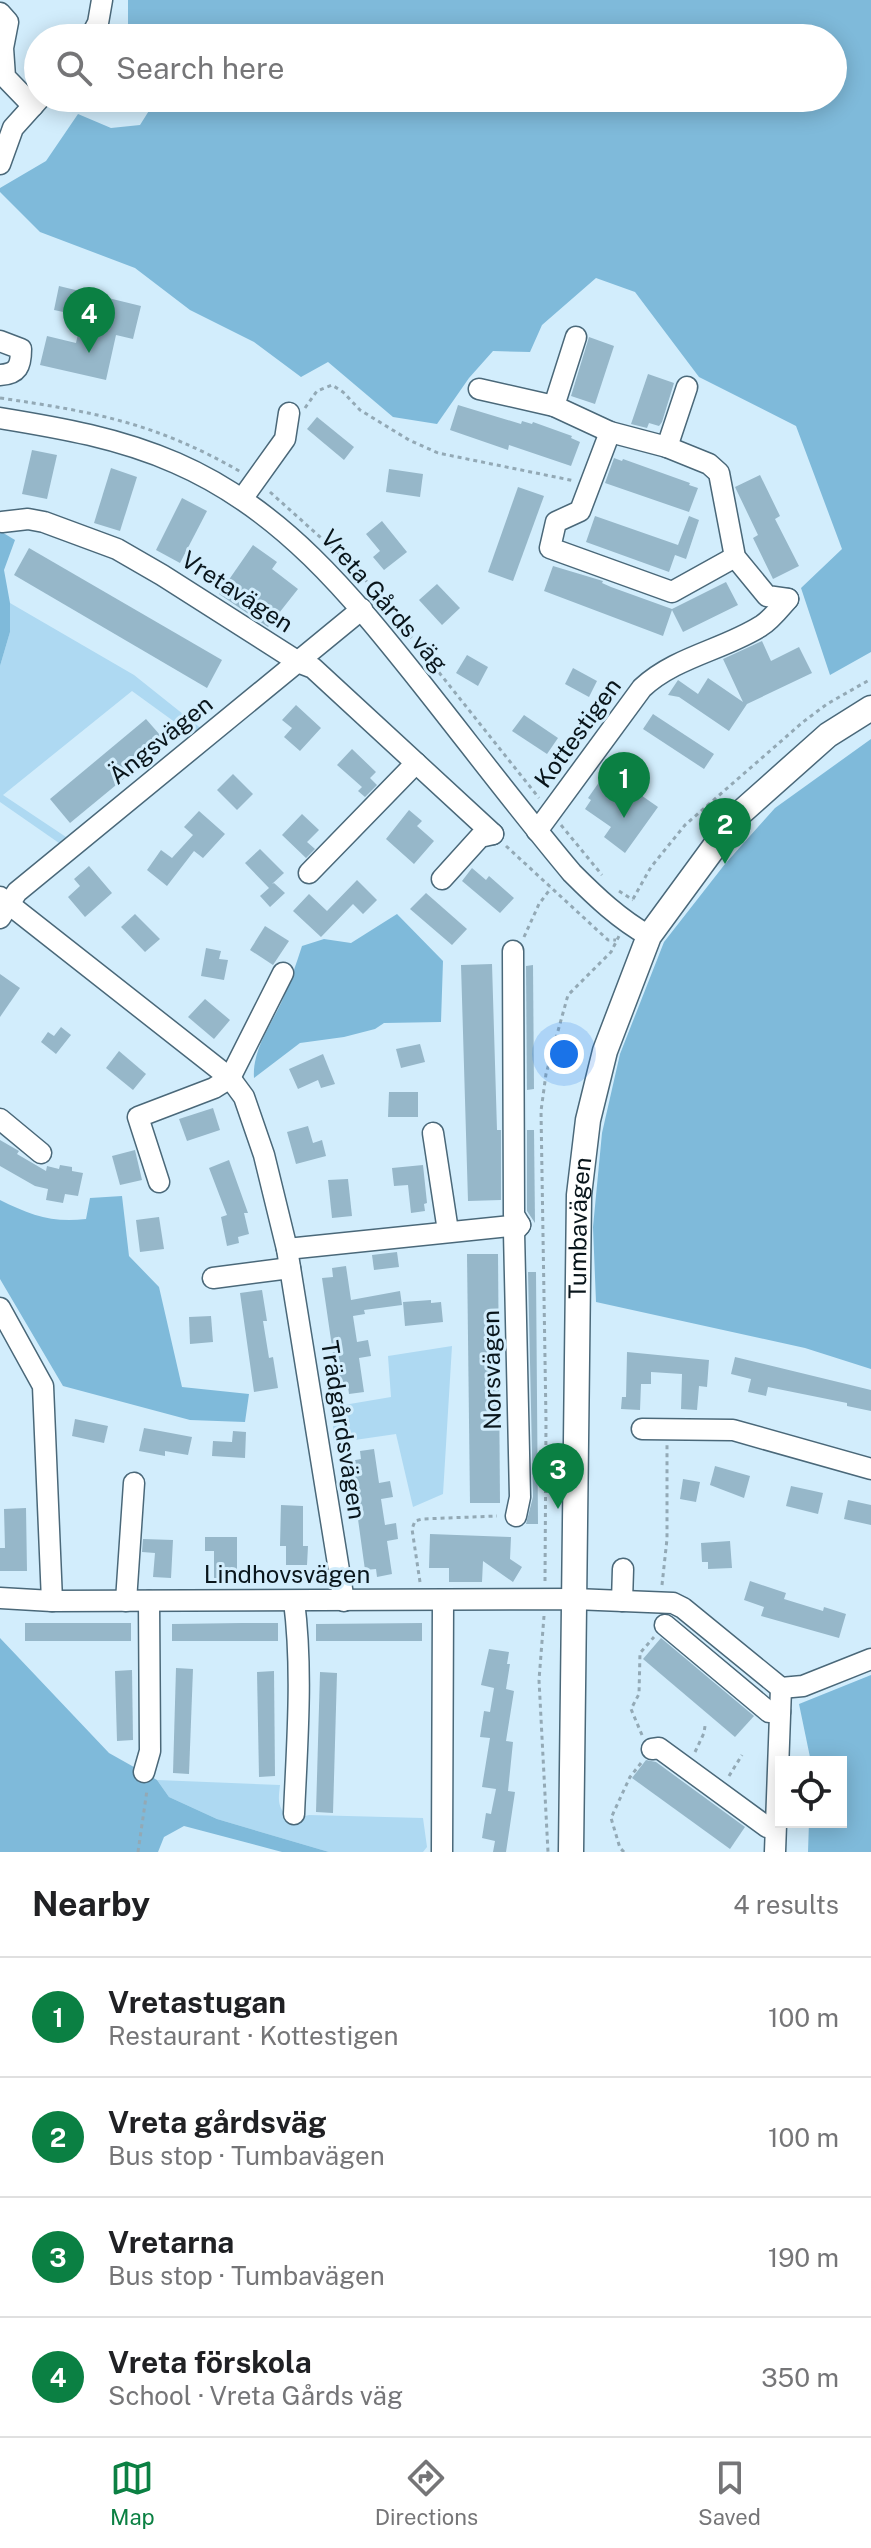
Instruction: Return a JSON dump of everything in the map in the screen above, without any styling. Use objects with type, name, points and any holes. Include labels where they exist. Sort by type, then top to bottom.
[{"type":"main road","name":"Tumbavägen","points":[[571,1852],[579,1195],[588,1120],[605,1051],[649,936],[737,816],[828,735],[871,708]]},
{"type":"street","points":[[97,24],[102,0]]},
{"type":"street","points":[[0,13],[8,22],[2,48],[5,77],[24,92]]},
{"type":"street","points":[[0,164],[13,128],[27,112]]},
{"type":"street","points":[[554,406],[576,337]]},
{"type":"street","points":[[0,341],[21,349],[19,368],[12,374],[0,375]]},
{"type":"street","points":[[667,447],[687,387]]},
{"type":"street","points":[[479,389],[554,406],[610,432],[667,447],[709,464],[719,473],[735,557],[672,592],[550,548],[556,522],[580,511],[610,432]]},
{"type":"street","points":[[242,499],[285,439],[289,413]]},
{"type":"street","name":"Vreta Gårds väg","points":[[0,418],[62,428],[128,444],[178,464],[242,499],[297,540],[362,609],[537,831],[600,901],[625,922],[649,936]]},
{"type":"street","name":"Vretavägen","points":[[2,522],[28,519],[44,522],[117,549],[300,663],[313,668],[493,834]]},
{"type":"street","name":"Kottestigen","points":[[537,831],[642,688],[680,663],[762,625],[788,599],[767,596],[735,557]]},
{"type":"street","name":"Ängsvägen","points":[[3,906],[362,609]]},
{"type":"street","points":[[309,873],[416,763]]},
{"type":"street","points":[[442,879],[480,837],[493,834]]},
{"type":"street","name":"Trädgårdsvägen","points":[[3,906],[230,1078],[244,1097],[264,1155],[289,1258],[344,1601]]},
{"type":"street","name":"Norsvägen","points":[[513,951],[514,1215],[520,1225],[514,1232],[520,1497],[516,1516]]},
{"type":"street","points":[[159,1182],[138,1117],[214,1088],[230,1078],[283,973]]},
{"type":"street","points":[[0,1119],[41,1153]]},
{"type":"street","points":[[433,1133],[448,1231]]},
{"type":"street","points":[[213,1278],[289,1258],[448,1231],[520,1225]]},
{"type":"street","points":[[0,1308],[43,1386],[52,1601]]},
{"type":"street","points":[[642,1429],[733,1430],[871,1469]]},
{"type":"street","points":[[126,1601],[134,1483]]},
{"type":"street","points":[[622,1601],[623,1569]]},
{"type":"street","name":"Lindhovsvägen","points":[[0,1598],[52,1601],[574,1599],[673,1603],[781,1688]]},
{"type":"street","points":[[144,1772],[150,1751],[149,1601]]},
{"type":"street","points":[[294,1601],[298,1658],[294,1814]]},
{"type":"street","points":[[433,1601],[442,1852]]},
{"type":"street","points":[[665,1625],[769,1712],[780,1712]]},
{"type":"street","points":[[778,1756],[781,1688],[803,1686],[871,1659]]},
{"type":"street","points":[[652,1749],[659,1748],[767,1827],[775,1828],[775,1852]]},
{"type":"path","points":[[289,413],[300,416],[317,391],[332,385],[360,410],[409,440],[438,453],[556,476],[589,486]]},
{"type":"path","points":[[631,905],[651,867],[685,825],[803,722],[871,679]]},
{"type":"path","points":[[493,834],[608,940],[616,940]]},
{"type":"path","points":[[513,951],[522,941],[539,904],[551,888]]},
{"type":"path","points":[[548,1852],[539,1680],[545,1601],[546,1421],[541,1111],[546,1074],[568,995],[611,952],[620,934]]},
{"type":"path","points":[[662,1585],[667,1539],[667,1428]]},
{"type":"path","points":[[433,1601],[412,1529],[415,1521],[516,1516]]},
{"type":"path","points":[[624,1852],[611,1818],[630,1777],[652,1749],[646,1743],[631,1709],[639,1694],[640,1653],[665,1625]]},
{"type":"path","points":[[686,1768],[705,1726]]},
{"type":"path","points":[[719,1792],[742,1755]]},
{"type":"path","points":[[138,1852],[147,1795],[147,1775],[144,1772]]},
{"type":"shaded area","points":[[128,0],[871,0],[871,652],[830,675],[801,588],[842,549],[796,426],[699,377],[635,292],[596,278],[542,325],[530,352],[493,351],[469,378],[437,424],[393,417],[328,362],[301,377],[254,342],[190,310],[135,268],[40,232],[0,192],[0,188],[46,161],[78,114],[111,128],[140,125],[148,112],[847,112],[847,24],[128,24]]},
{"type":"shaded area","points":[[0,531],[15,540],[4,570],[10,603],[10,632],[0,666]]},
{"type":"shaded area","points":[[10,603],[134,675],[203,730],[194,736],[132,691],[3,795],[66,837],[59,843],[0,802],[0,666],[10,632]]},
{"type":"shaded area","points":[[871,739],[871,1369],[805,1348],[596,1302],[593,1227],[602,1133],[620,1054],[664,942],[725,864],[775,808]]},
{"type":"shaded area","points":[[397,914],[443,961],[441,1022],[384,1023],[375,1029],[344,1037],[300,1043],[254,1078],[259,1048],[285,994],[302,946],[324,939],[351,943]]},
{"type":"shaded area","points":[[122,1196],[129,1256],[159,1287],[182,1387],[249,1394],[245,1422],[190,1420],[63,1386],[0,1279],[0,1200],[42,1217],[74,1220],[86,1219],[90,1198]]},
{"type":"shaded area","points":[[452,1346],[443,1494],[413,1507],[396,1434],[334,1443],[332,1407],[391,1397],[388,1356]]},
{"type":"shaded area","points":[[0,1638],[109,1753],[157,1780],[169,1797],[217,1819],[329,1852],[282,1852],[184,1826],[164,1837],[158,1852],[0,1852]]},
{"type":"shaded area","points":[[871,1675],[871,1852],[808,1852],[809,1828],[847,1828],[847,1756],[810,1756],[799,1704]]},
{"type":"shaded area","points":[[157,1780],[280,1785],[280,1805],[293,1819],[309,1815],[423,1818],[427,1847],[423,1852],[329,1852],[217,1819],[169,1797]]},
{"type":"building","points":[[59,286],[141,306],[133,339],[116,335],[106,380],[40,365],[47,336],[76,343],[82,316],[54,310]]},
{"type":"building","points":[[589,337],[614,346],[595,404],[571,396]]},
{"type":"building","points":[[648,374],[674,383],[662,422],[659,426],[649,423],[647,428],[631,424]]},
{"type":"building","points":[[458,405],[521,424],[522,421],[533,422],[572,436],[580,442],[571,466],[509,445],[508,450],[450,430]]},
{"type":"building","points":[[317,417],[354,447],[344,460],[307,429]]},
{"type":"building","points":[[32,450],[57,455],[47,499],[22,494]]},
{"type":"building","points":[[614,458],[698,488],[689,512],[605,483]]},
{"type":"building","points":[[111,468],[137,477],[120,531],[94,523]]},
{"type":"building","points":[[389,469],[423,474],[420,497],[386,492]]},
{"type":"building","points":[[760,475],[780,516],[775,519],[799,566],[773,579],[753,538],[758,535],[735,487]]},
{"type":"building","points":[[518,487],[544,496],[513,581],[488,572]]},
{"type":"building","points":[[182,498],[207,511],[180,563],[156,550]]},
{"type":"building","points":[[595,516],[678,545],[689,516],[699,520],[686,559],[675,555],[669,572],[586,542]]},
{"type":"building","points":[[382,521],[407,552],[384,570],[373,557],[380,551],[366,534]]},
{"type":"building","points":[[253,545],[277,562],[272,569],[298,589],[268,627],[219,594]]},
{"type":"building","points":[[29,548],[222,660],[207,688],[14,575]]},
{"type":"building","points":[[553,566],[603,581],[611,587],[672,609],[726,582],[738,605],[683,632],[672,610],[663,636],[544,591]]},
{"type":"building","points":[[437,584],[460,608],[442,625],[419,600]]},
{"type":"building","points":[[762,641],[771,661],[799,647],[812,673],[747,704],[729,731],[679,697],[668,695],[678,680],[698,694],[708,678],[743,702],[723,659]]},
{"type":"building","points":[[467,655],[488,667],[478,686],[456,673]]},
{"type":"building","points":[[573,668],[597,681],[589,697],[565,684]]},
{"type":"building","points":[[296,705],[321,728],[300,751],[284,737],[292,728],[282,720]]},
{"type":"building","points":[[653,714],[714,754],[704,769],[643,729]]},
{"type":"building","points":[[524,715],[558,738],[547,754],[512,731]]},
{"type":"building","points":[[146,719],[167,743],[70,823],[50,799]]},
{"type":"building","points":[[352,749],[376,772],[370,778],[377,785],[365,797],[358,791],[362,787],[337,765]]},
{"type":"building","points":[[233,774],[253,794],[237,810],[217,790]]},
{"type":"building","points":[[615,777],[658,807],[625,853],[604,837],[611,827],[585,809],[591,800],[588,798],[602,778],[610,784]]},
{"type":"building","points":[[409,810],[422,821],[417,826],[434,841],[414,864],[386,839]]},
{"type":"building","points":[[199,811],[225,834],[203,858],[194,851],[167,886],[147,870],[161,850],[172,858],[193,835],[184,827]]},
{"type":"building","points":[[302,814],[319,830],[307,842],[315,849],[306,858],[282,835]]},
{"type":"building","points":[[260,849],[284,873],[272,884],[285,893],[270,907],[260,896],[269,888],[245,863]]},
{"type":"building","points":[[89,866],[112,893],[85,917],[68,897],[80,886],[74,879]]},
{"type":"building","points":[[472,868],[486,880],[489,876],[514,898],[500,913],[462,881]]},
{"type":"building","points":[[357,880],[377,900],[363,914],[353,904],[321,937],[293,911],[309,894],[327,911]]},
{"type":"building","points":[[426,893],[467,929],[452,945],[410,909]]},
{"type":"building","points":[[135,914],[160,939],[145,952],[121,927]]},
{"type":"building","points":[[265,926],[289,941],[273,965],[250,950]]},
{"type":"building","points":[[206,948],[221,951],[219,959],[228,960],[224,980],[201,976]]},
{"type":"building","points":[[492,964],[497,1130],[501,1130],[501,1200],[468,1201],[461,965]]},
{"type":"building","points":[[533,965],[534,1089],[527,1090],[526,966]]},
{"type":"building","points":[[0,974],[20,988],[0,1017]]},
{"type":"building","points":[[205,999],[230,1020],[214,1039],[188,1017]]},
{"type":"building","points":[[61,1027],[71,1035],[56,1054],[41,1042],[48,1032],[54,1036]]},
{"type":"building","points":[[420,1044],[425,1062],[401,1068],[396,1049]]},
{"type":"building","points":[[119,1051],[146,1074],[133,1090],[106,1068]]},
{"type":"building","points":[[323,1054],[335,1084],[321,1088],[318,1080],[298,1089],[289,1069]]},
{"type":"building","points":[[389,1092],[418,1092],[418,1117],[388,1117]]},
{"type":"building","points":[[213,1108],[220,1130],[187,1141],[179,1119]]},
{"type":"building","points":[[308,1126],[313,1143],[322,1140],[326,1156],[296,1164],[287,1132]]},
{"type":"building","points":[[527,1130],[534,1130],[535,1223],[527,1211]]},
{"type":"building","points":[[0,1140],[46,1171],[47,1166],[59,1169],[60,1165],[83,1173],[78,1196],[65,1194],[63,1203],[46,1200],[48,1189],[35,1186],[0,1166]]},
{"type":"building","points":[[135,1150],[142,1180],[120,1185],[112,1156]]},
{"type":"building","points":[[229,1160],[248,1213],[244,1213],[249,1234],[238,1237],[239,1243],[227,1246],[221,1217],[227,1215],[209,1168]]},
{"type":"building","points":[[423,1165],[425,1211],[411,1213],[408,1185],[394,1186],[392,1168]]},
{"type":"building","points":[[348,1179],[352,1216],[332,1218],[328,1180]]},
{"type":"building","points":[[159,1217],[164,1249],[140,1252],[136,1220]]},
{"type":"building","points":[[397,1252],[399,1267],[374,1270],[372,1255]]},
{"type":"building","points":[[467,1254],[498,1254],[500,1503],[470,1503]]},
{"type":"building","points":[[346,1266],[351,1300],[400,1291],[402,1305],[364,1310],[365,1314],[353,1316],[357,1342],[368,1340],[371,1356],[359,1358],[364,1392],[349,1394],[348,1386],[338,1388],[322,1278],[333,1277],[332,1268]]},
{"type":"building","points":[[528,1272],[536,1272],[538,1524],[526,1524],[533,1497]]},
{"type":"building","points":[[262,1290],[269,1358],[273,1357],[278,1388],[254,1392],[240,1293]]},
{"type":"building","points":[[431,1300],[431,1303],[441,1302],[443,1322],[405,1326],[403,1302]]},
{"type":"building","points":[[211,1316],[213,1342],[190,1344],[189,1317]]},
{"type":"building","points":[[627,1352],[709,1360],[707,1387],[699,1386],[697,1410],[681,1409],[682,1374],[651,1372],[651,1384],[641,1384],[640,1410],[621,1409],[622,1397],[626,1397]]},
{"type":"building","points":[[735,1357],[871,1390],[871,1411],[768,1387],[766,1396],[748,1392],[751,1379],[731,1374]]},
{"type":"building","points":[[75,1419],[108,1426],[104,1443],[72,1436]]},
{"type":"building","points":[[144,1428],[192,1437],[188,1455],[165,1451],[165,1456],[139,1451]]},
{"type":"building","points":[[233,1431],[246,1432],[245,1458],[212,1456],[213,1441],[232,1442]]},
{"type":"building","points":[[374,1449],[379,1483],[390,1481],[393,1497],[381,1499],[385,1525],[396,1523],[398,1539],[387,1541],[392,1574],[377,1577],[376,1569],[365,1570],[350,1461],[361,1459],[360,1451]]},
{"type":"building","points":[[715,1466],[750,1476],[744,1498],[710,1485]]},
{"type":"building","points":[[683,1479],[700,1482],[696,1502],[680,1499]]},
{"type":"building","points":[[791,1486],[823,1493],[818,1514],[786,1506]]},
{"type":"building","points":[[848,1500],[871,1505],[871,1525],[844,1519]]},
{"type":"building","points":[[281,1505],[303,1506],[303,1546],[308,1546],[307,1565],[286,1565],[286,1546],[280,1546]]},
{"type":"building","points":[[26,1508],[27,1571],[0,1571],[0,1548],[5,1548],[4,1509]]},
{"type":"building","points":[[430,1534],[511,1537],[510,1559],[522,1567],[513,1582],[483,1561],[482,1582],[449,1582],[449,1568],[429,1568]]},
{"type":"building","points":[[205,1537],[237,1537],[237,1578],[214,1578],[214,1551],[205,1551]]},
{"type":"building","points":[[143,1539],[173,1540],[171,1578],[153,1577],[155,1553],[142,1552]]},
{"type":"building","points":[[730,1541],[732,1568],[708,1569],[708,1562],[702,1562],[701,1543]]},
{"type":"building","points":[[750,1581],[786,1593],[784,1599],[823,1611],[824,1607],[846,1614],[839,1638],[761,1616],[764,1607],[744,1600]]},
{"type":"building","points":[[25,1623],[131,1623],[131,1641],[25,1641]]},
{"type":"building","points":[[278,1623],[278,1641],[172,1641],[172,1624]]},
{"type":"building","points":[[422,1623],[422,1641],[316,1641],[316,1624]]},
{"type":"building","points":[[661,1638],[754,1716],[735,1737],[643,1659]]},
{"type":"building","points":[[489,1649],[509,1652],[506,1689],[514,1691],[506,1741],[513,1742],[508,1791],[515,1792],[506,1852],[493,1852],[495,1841],[482,1838],[486,1813],[491,1814],[496,1789],[482,1787],[490,1738],[480,1737],[484,1711],[490,1712],[494,1688],[481,1685]]},
{"type":"building","points":[[176,1668],[193,1669],[189,1774],[173,1773]]},
{"type":"building","points":[[132,1670],[133,1740],[117,1741],[115,1671]]},
{"type":"building","points":[[274,1671],[275,1776],[259,1777],[257,1672]]},
{"type":"building","points":[[320,1672],[337,1673],[333,1813],[316,1812]]},
{"type":"building","points":[[646,1760],[656,1762],[745,1827],[730,1849],[632,1778]]},
{"type":"place","name":"Vreta förskola","points":[[89,353]]},
{"type":"place","name":"Vretastugan","points":[[624,818]]},
{"type":"place","name":"Vreta gårdsväg","points":[[725,864]]},
{"type":"place","name":"Vretarna","points":[[558,1509]]}]
